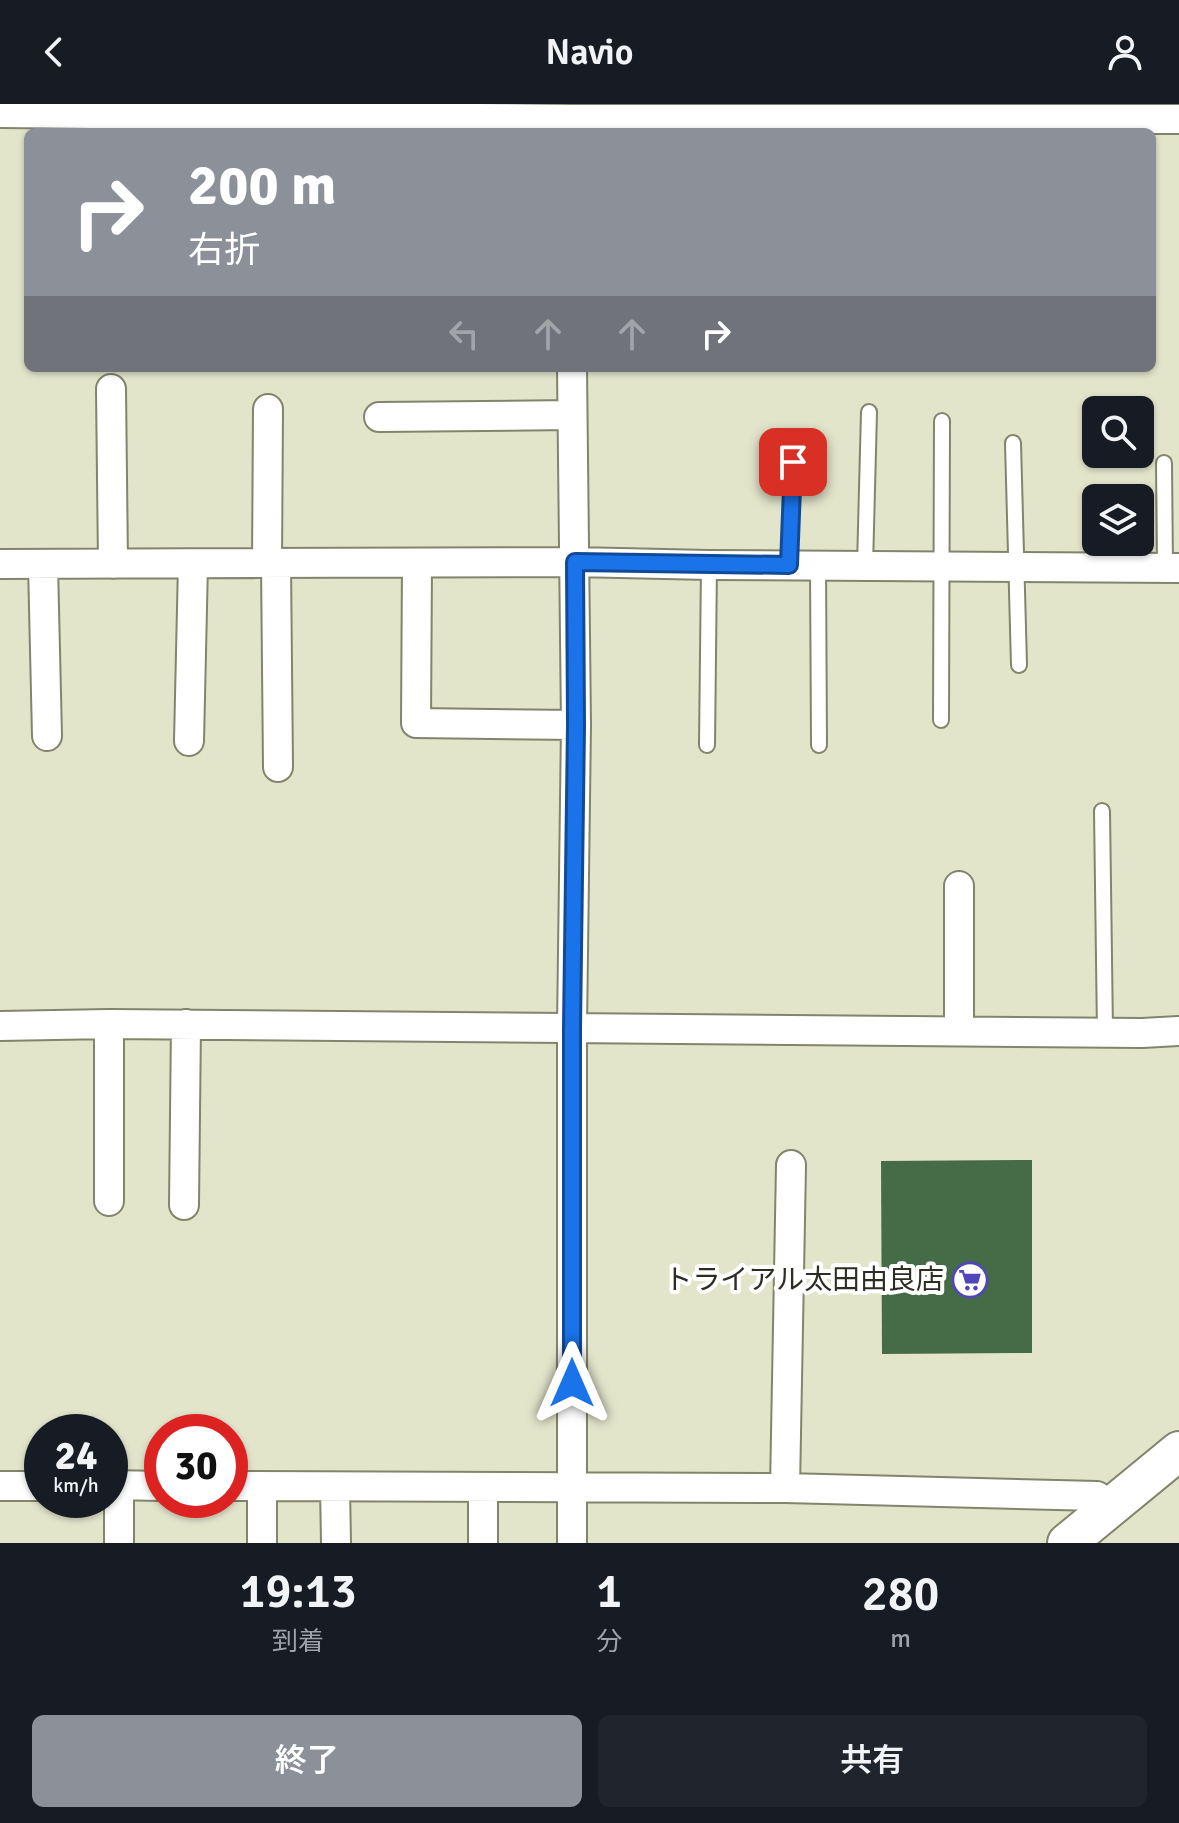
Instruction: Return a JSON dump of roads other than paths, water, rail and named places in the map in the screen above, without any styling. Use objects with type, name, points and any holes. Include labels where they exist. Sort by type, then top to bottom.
[{"type":"main road","points":[[1067,1543],[1179,1451]]},
{"type":"street","points":[[0,113],[263,124],[461,125],[573,118],[727,118],[803,111],[1179,119]]},
{"type":"street","points":[[572,372],[576,725],[572,1028],[572,1543]]},
{"type":"street","points":[[111,389],[113,564]]},
{"type":"street","points":[[268,409],[278,767]]},
{"type":"street","points":[[379,417],[572,415]]},
{"type":"street","points":[[0,564],[575,562],[1172,568]]},
{"type":"street","points":[[189,741],[193,564]]},
{"type":"street","points":[[417,564],[416,723],[576,725]]},
{"type":"street","points":[[43,565],[47,736]]},
{"type":"street","points":[[959,886],[959,1031]]},
{"type":"street","points":[[109,1024],[109,1201]]},
{"type":"street","points":[[184,1205],[186,1024]]},
{"type":"street","points":[[0,1026],[186,1024],[1179,1031]]},
{"type":"street","points":[[785,1488],[791,1165]]},
{"type":"street","points":[[0,1486],[24,1486]]},
{"type":"street","points":[[248,1486],[785,1488],[1097,1496],[1108,1508]]},
{"type":"street","points":[[262,1486],[262,1543]]},
{"type":"street","points":[[335,1487],[336,1543]]},
{"type":"street","points":[[483,1488],[483,1543]]},
{"type":"street","points":[[117,1518],[119,1543]]},
{"type":"lane","points":[[865,566],[869,412]]},
{"type":"lane","points":[[941,720],[942,421]]},
{"type":"lane","points":[[1013,443],[1019,665]]},
{"type":"lane","points":[[789,565],[793,462]]},
{"type":"lane","points":[[1164,463],[1172,568]]},
{"type":"lane","points":[[707,745],[709,565]]},
{"type":"lane","points":[[818,565],[819,745]]},
{"type":"lane","points":[[1102,811],[1105,1032]]},
{"type":"place","name":"トライアル太田由良店","points":[[970,1280]]}]
